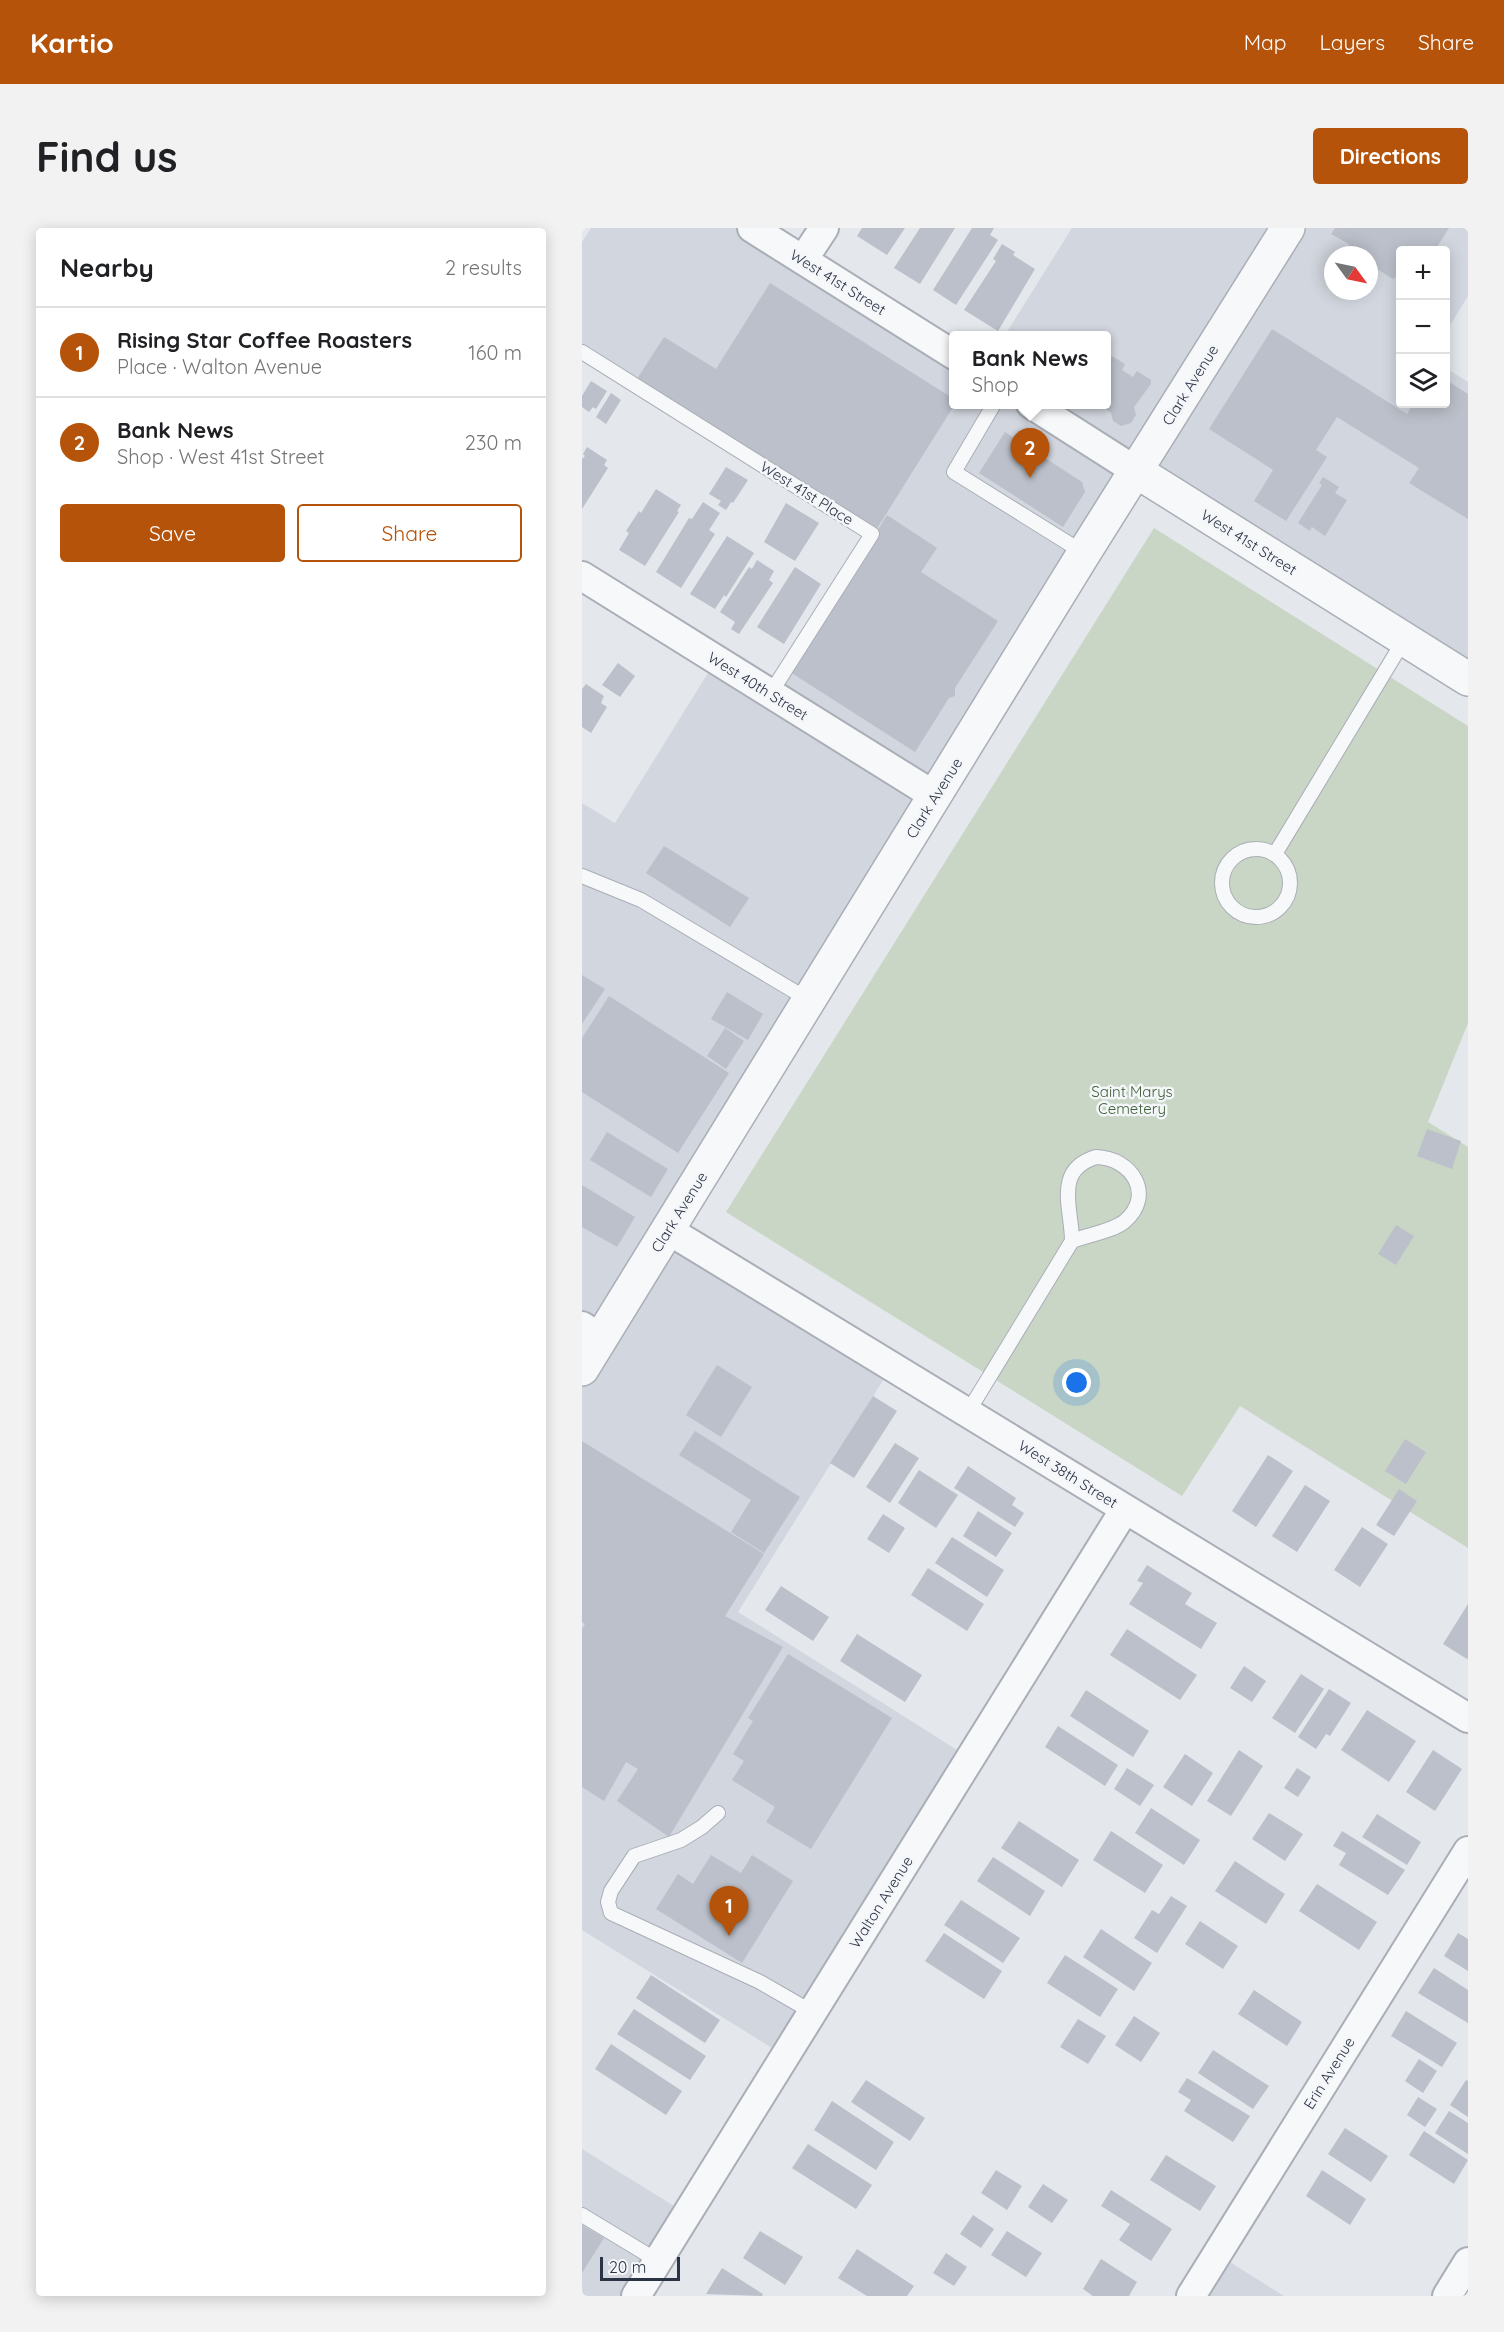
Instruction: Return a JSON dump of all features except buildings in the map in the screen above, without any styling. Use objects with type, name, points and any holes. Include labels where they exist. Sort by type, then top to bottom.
[{"type":"street","name":"West 41st Street","points":[[752,228],[949,352]]},
{"type":"street","points":[[804,260],[824,228]]},
{"type":"street","name":"Clark Avenue","points":[[582,1369],[591,1332],[668,1230],[1084,553],[1288,228]]},
{"type":"street","name":"West 41st Street","points":[[1037,409],[1468,679]]},
{"type":"street","name":"West 40th Street","points":[[582,576],[935,796]]},
{"type":"street","name":"West 38th Street","points":[[668,1230],[1468,1718]]},
{"type":"street","name":"Walton Avenue","points":[[636,2296],[1125,1509]]},
{"type":"street","name":"Erin Avenue","points":[[1191,2296],[1468,1851]]},
{"type":"street","points":[[1447,2296],[1468,2262]]},
{"type":"lane","name":"West 41st Place","points":[[582,352],[872,534],[770,694]]},
{"type":"lane","points":[[992,409],[954,472],[1084,553]]},
{"type":"lane","points":[[1275,854],[1404,640]]},
{"type":"lane","points":[[1253,849],[1275,854],[1283,862],[1288,872],[1289,893],[1284,903],[1276,911],[1266,916],[1244,915],[1234,909],[1227,901],[1222,878],[1232,858],[1253,849]]},
{"type":"lane","points":[[582,876],[641,900],[809,1000]]},
{"type":"lane","points":[[968,1412],[1072,1241],[1067,1193],[1076,1168],[1084,1160],[1096,1156],[1109,1157],[1121,1162],[1130,1170],[1138,1191],[1137,1203],[1132,1214],[1114,1228],[1072,1241]]},
{"type":"lane","points":[[718,1813],[702,1827],[681,1840],[634,1856],[611,1891],[608,1902],[611,1913],[760,1982],[812,2012]]},
{"type":"lane","points":[[582,2215],[658,2260]]},
{"type":"shaded area","points":[[591,228],[752,228],[949,352],[949,409],[1111,409],[1111,331],[1008,331],[1072,228],[1468,228],[1468,296],[1450,325],[1450,246],[1396,246],[1396,408],[1450,408],[1450,371],[1468,382],[1468,679],[1136,471],[668,1229],[892,1366],[738,1612],[970,1758],[785,2056],[582,1930],[582,803],[615,823],[716,660],[770,694],[872,534],[582,352],[582,242]]},
{"type":"shaded area","points":[[582,2149],[687,2214],[636,2296],[582,2296]]},
{"type":"shaded area","points":[[1217,2254],[1284,2296],[1191,2296]]},
{"type":"green space","name":"Saint Marys Cemetery","points":[[1154,528],[1468,726],[1468,1023],[1428,1122],[1468,1147],[1468,1548],[1240,1406],[1182,1496],[726,1212]]},
{"type":"place","name":"Bank News","points":[[1030,478]]},
{"type":"place","name":"Rising Star Coffee Roasters","points":[[729,1936]]}]
